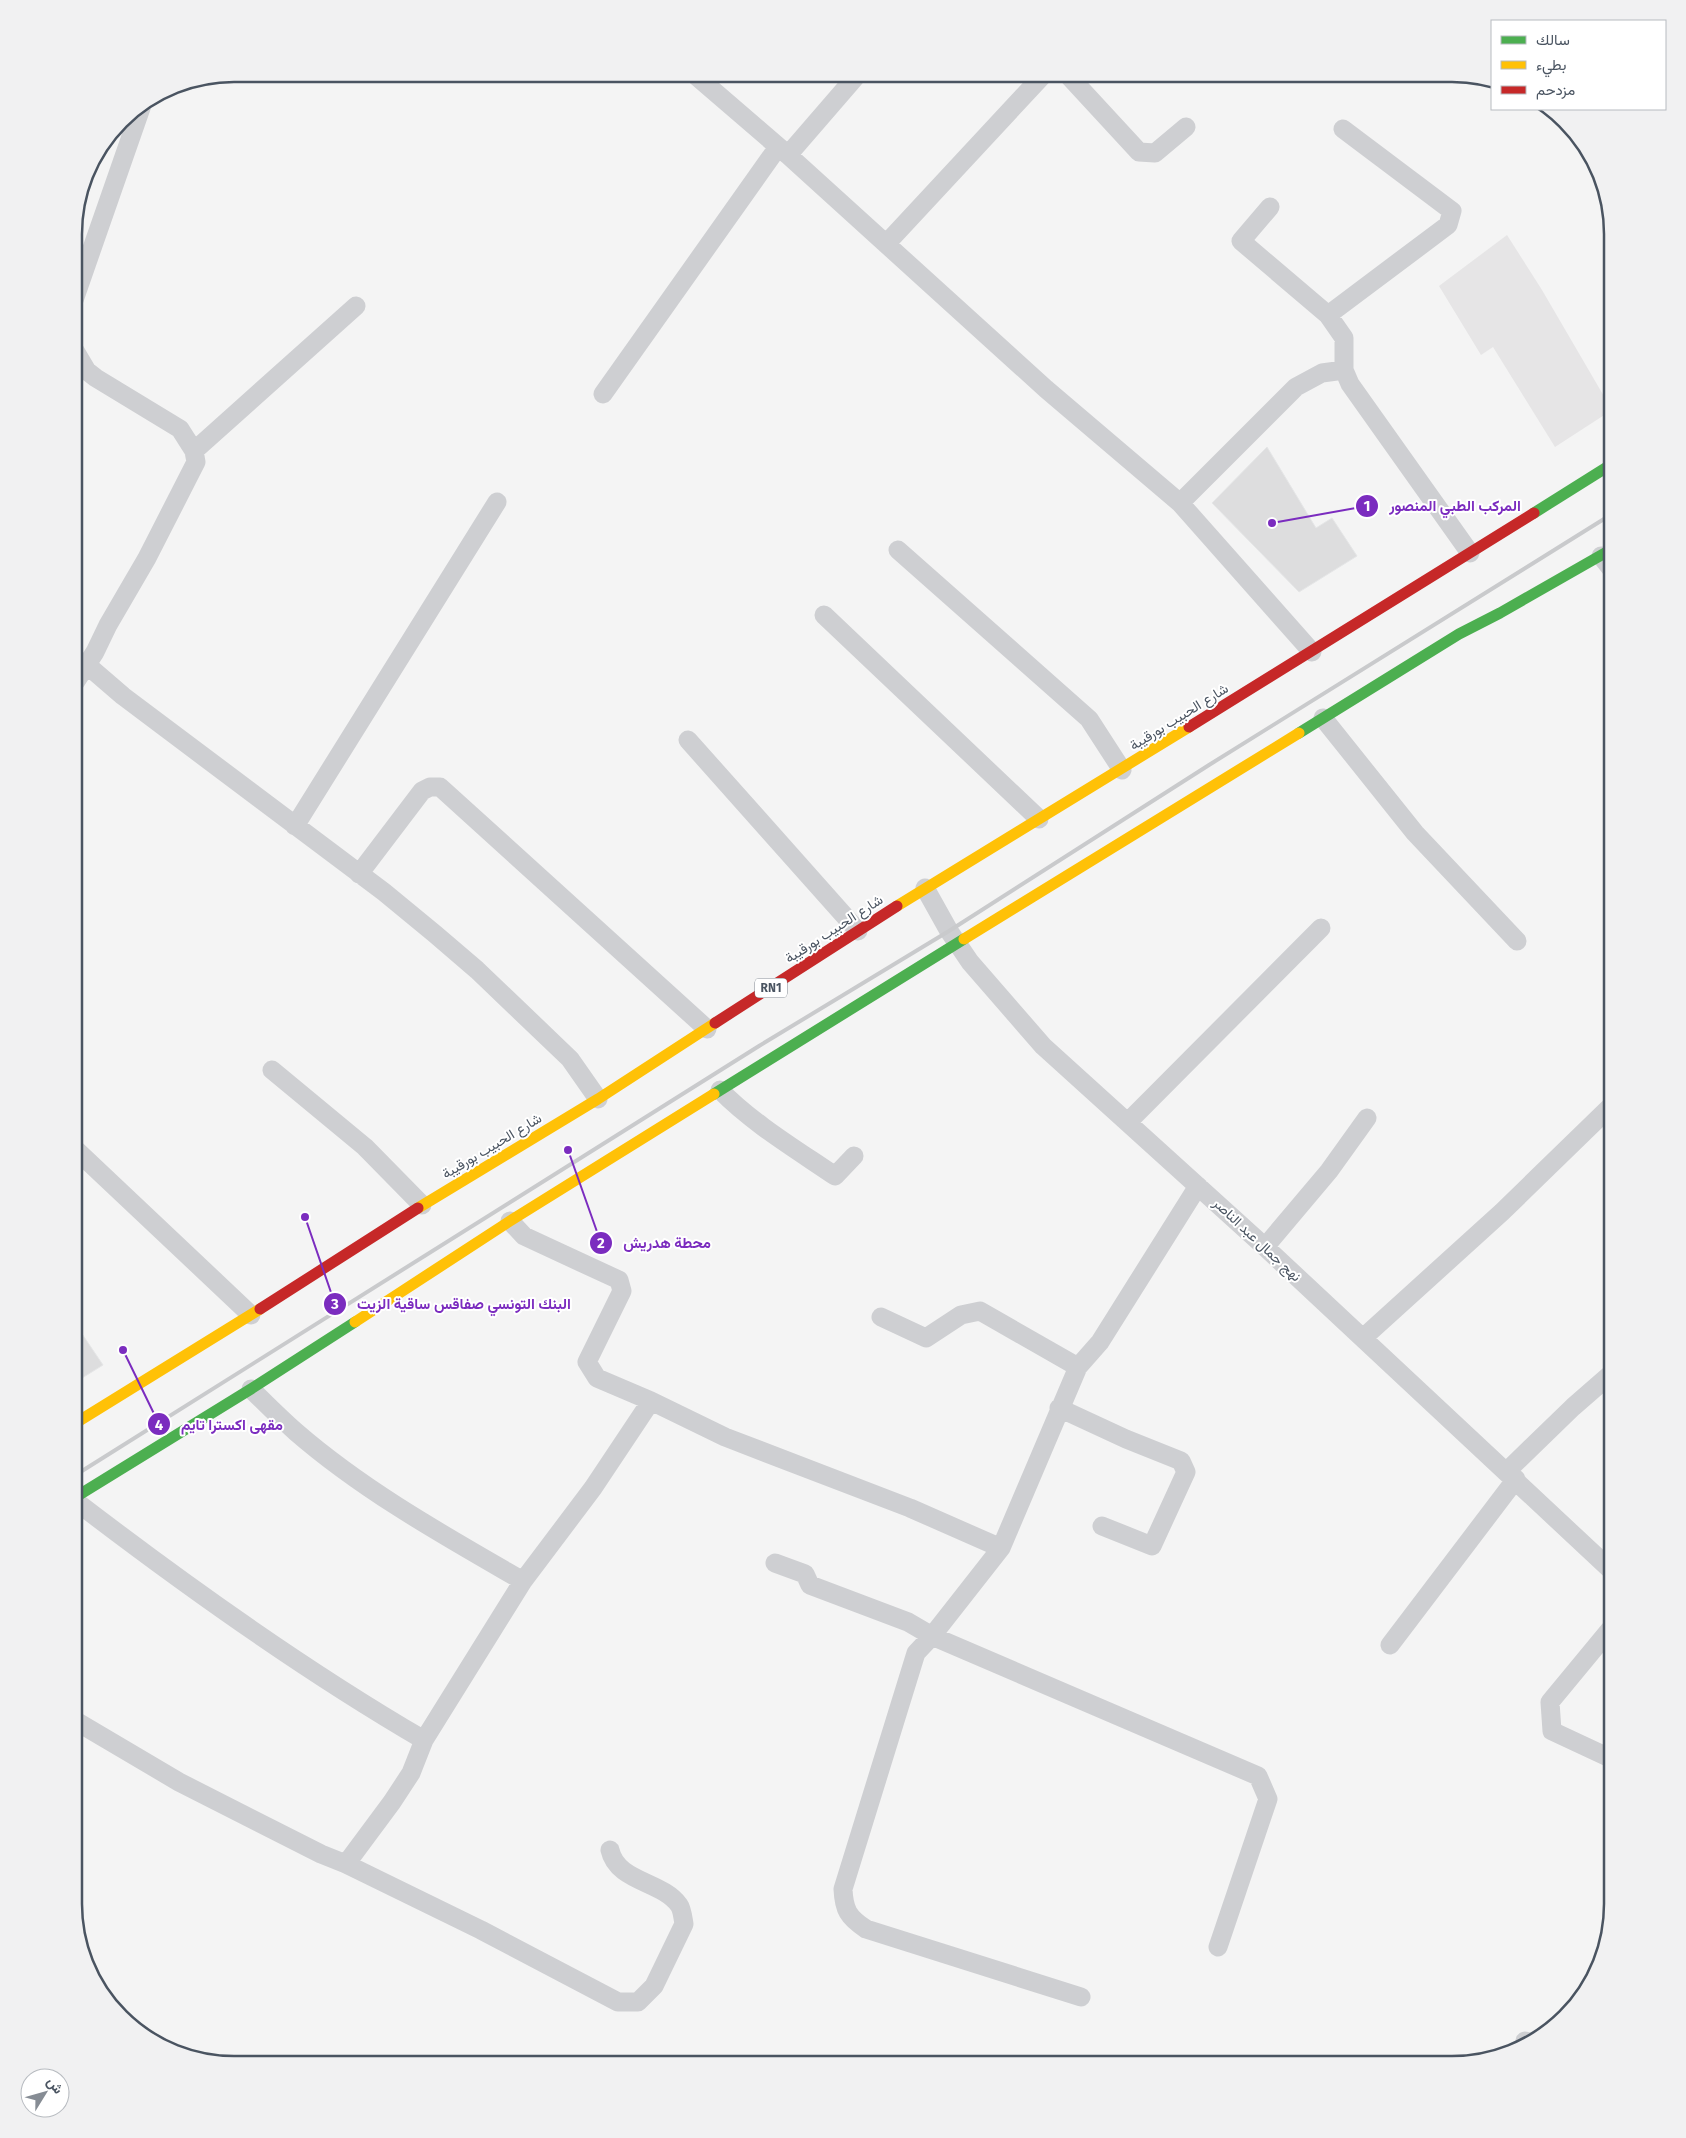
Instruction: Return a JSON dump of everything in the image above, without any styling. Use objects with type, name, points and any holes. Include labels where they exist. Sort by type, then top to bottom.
[{"type":"main road","name":"شارع الحبيب بورقيبة","points":[[82,1419],[251,1315],[422,1206],[598,1099],[925,888],[1122,770],[1604,469]]},
{"type":"main road","points":[[82,1494],[251,1390],[510,1221],[1459,634],[1604,560]]},
{"type":"street","points":[[704,82],[783,151],[1046,389],[1180,503],[1312,652]]},
{"type":"street","points":[[603,394],[783,151],[850,83]]},
{"type":"street","points":[[886,244],[1036,83]]},
{"type":"street","points":[[1076,83],[1139,152],[1155,153],[1186,127]]},
{"type":"street","points":[[83,274],[138,117]]},
{"type":"street","points":[[1328,315],[1448,225],[1452,211],[1343,129]]},
{"type":"street","points":[[1270,207],[1241,241],[1328,315],[1344,338],[1344,370],[1350,384],[1470,553]]},
{"type":"street","points":[[194,452],[356,306]]},
{"type":"street","points":[[83,364],[87,371],[96,378],[180,429],[194,452],[196,462],[147,558],[83,671]]},
{"type":"street","points":[[1180,503],[1296,387],[1322,373],[1344,370]]},
{"type":"street","points":[[295,826],[497,502]]},
{"type":"street","points":[[898,550],[1089,718],[1122,770]]},
{"type":"street","points":[[824,615],[1039,819]]},
{"type":"street","points":[[87,665],[122,696],[359,874],[477,970],[570,1059],[598,1099]]},
{"type":"street","points":[[1323,718],[1415,832],[1517,941]]},
{"type":"street","points":[[688,740],[858,931]]},
{"type":"street","points":[[359,874],[422,791],[430,787],[440,787],[707,1029]]},
{"type":"street","name":"نهج جمال عبد الناصر","points":[[925,888],[970,962],[1043,1046],[1265,1247],[1604,1563]]},
{"type":"street","points":[[1128,1122],[1321,928]]},
{"type":"street","points":[[272,1070],[365,1147],[422,1206]]},
{"type":"street","points":[[720,1090],[730,1100],[795,1149],[835,1176],[854,1156]]},
{"type":"street","points":[[1363,1338],[1502,1212],[1604,1113]]},
{"type":"street","points":[[1265,1247],[1330,1171],[1367,1118]]},
{"type":"street","points":[[82,1156],[251,1315]]},
{"type":"street","points":[[1081,1997],[866,1929],[853,1920],[844,1906],[843,1889],[916,1653],[932,1636],[1001,1548],[1078,1367],[1100,1342],[1198,1186]]},
{"type":"street","points":[[510,1221],[524,1236],[619,1280],[622,1292],[587,1362],[597,1378],[651,1401],[725,1437],[910,1508],[1001,1548]]},
{"type":"street","points":[[881,1317],[926,1338],[961,1315],[980,1311],[1078,1367]]},
{"type":"street","points":[[1390,1645],[1511,1475],[1573,1407],[1604,1380]]},
{"type":"street","points":[[251,1390],[296,1432],[343,1468],[423,1522],[523,1581]]},
{"type":"street","points":[[346,1864],[401,1788],[410,1773],[424,1740],[523,1581],[593,1488],[651,1401]]},
{"type":"street","points":[[1059,1408],[1126,1439],[1181,1461],[1186,1472],[1152,1546],[1102,1526]]},
{"type":"street","points":[[82,1505],[150,1558],[321,1678],[424,1740]]},
{"type":"street","points":[[775,1563],[804,1574],[810,1585],[908,1622],[932,1636],[1258,1776],[1268,1799],[1218,1948]]},
{"type":"street","points":[[1604,1637],[1550,1702],[1552,1730],[1604,1755]]},
{"type":"street","points":[[82,1725],[179,1782],[321,1854],[346,1864],[481,1930],[618,2002],[638,2002],[654,1986],[684,1924],[680,1906],[671,1898],[626,1872],[612,1858],[610,1850]]},
{"type":"shaded area","points":[[1507,235],[1542,290],[1604,396],[1604,415],[1555,447],[1493,347],[1481,355],[1439,286]]},
{"type":"building","points":[[1267,447],[1316,528],[1332,518],[1357,556],[1299,592],[1212,503]]},
{"type":"building","points":[[82,1334],[103,1365],[82,1378]]},
{"type":"railway","points":[[82,1471],[759,1046],[949,931],[1209,765],[1604,519]]},
{"type":"traffic: fast","points":[[1534,513],[1604,469]]},
{"type":"traffic: fast","points":[[1299,733],[1459,634],[1500,613],[1604,554]]},
{"type":"traffic: fast","points":[[714,1094],[964,939]]},
{"type":"traffic: fast","points":[[82,1493],[251,1389],[355,1322]]},
{"type":"traffic: slow","points":[[897,906],[1189,727]]},
{"type":"traffic: slow","points":[[964,939],[1299,733]]},
{"type":"traffic: slow","points":[[418,1208],[598,1099],[715,1023]]},
{"type":"traffic: slow","points":[[355,1322],[510,1221],[714,1094]]},
{"type":"traffic: slow","points":[[82,1419],[260,1309]]},
{"type":"traffic: jam","points":[[1189,727],[1534,513]]},
{"type":"traffic: jam","points":[[715,1023],[897,906]]},
{"type":"traffic: jam","points":[[260,1309],[418,1208]]},
{"type":"place","name":"المركب الطبي المنصور","points":[[1272,523]]},
{"type":"place","name":"محطة هدريش","points":[[568,1150]]},
{"type":"place","name":"البنك التونسي صفاقس ساقية الزيت","points":[[305,1217]]},
{"type":"place","name":"مقهى اكسترا تايم","points":[[123,1350]]}]
